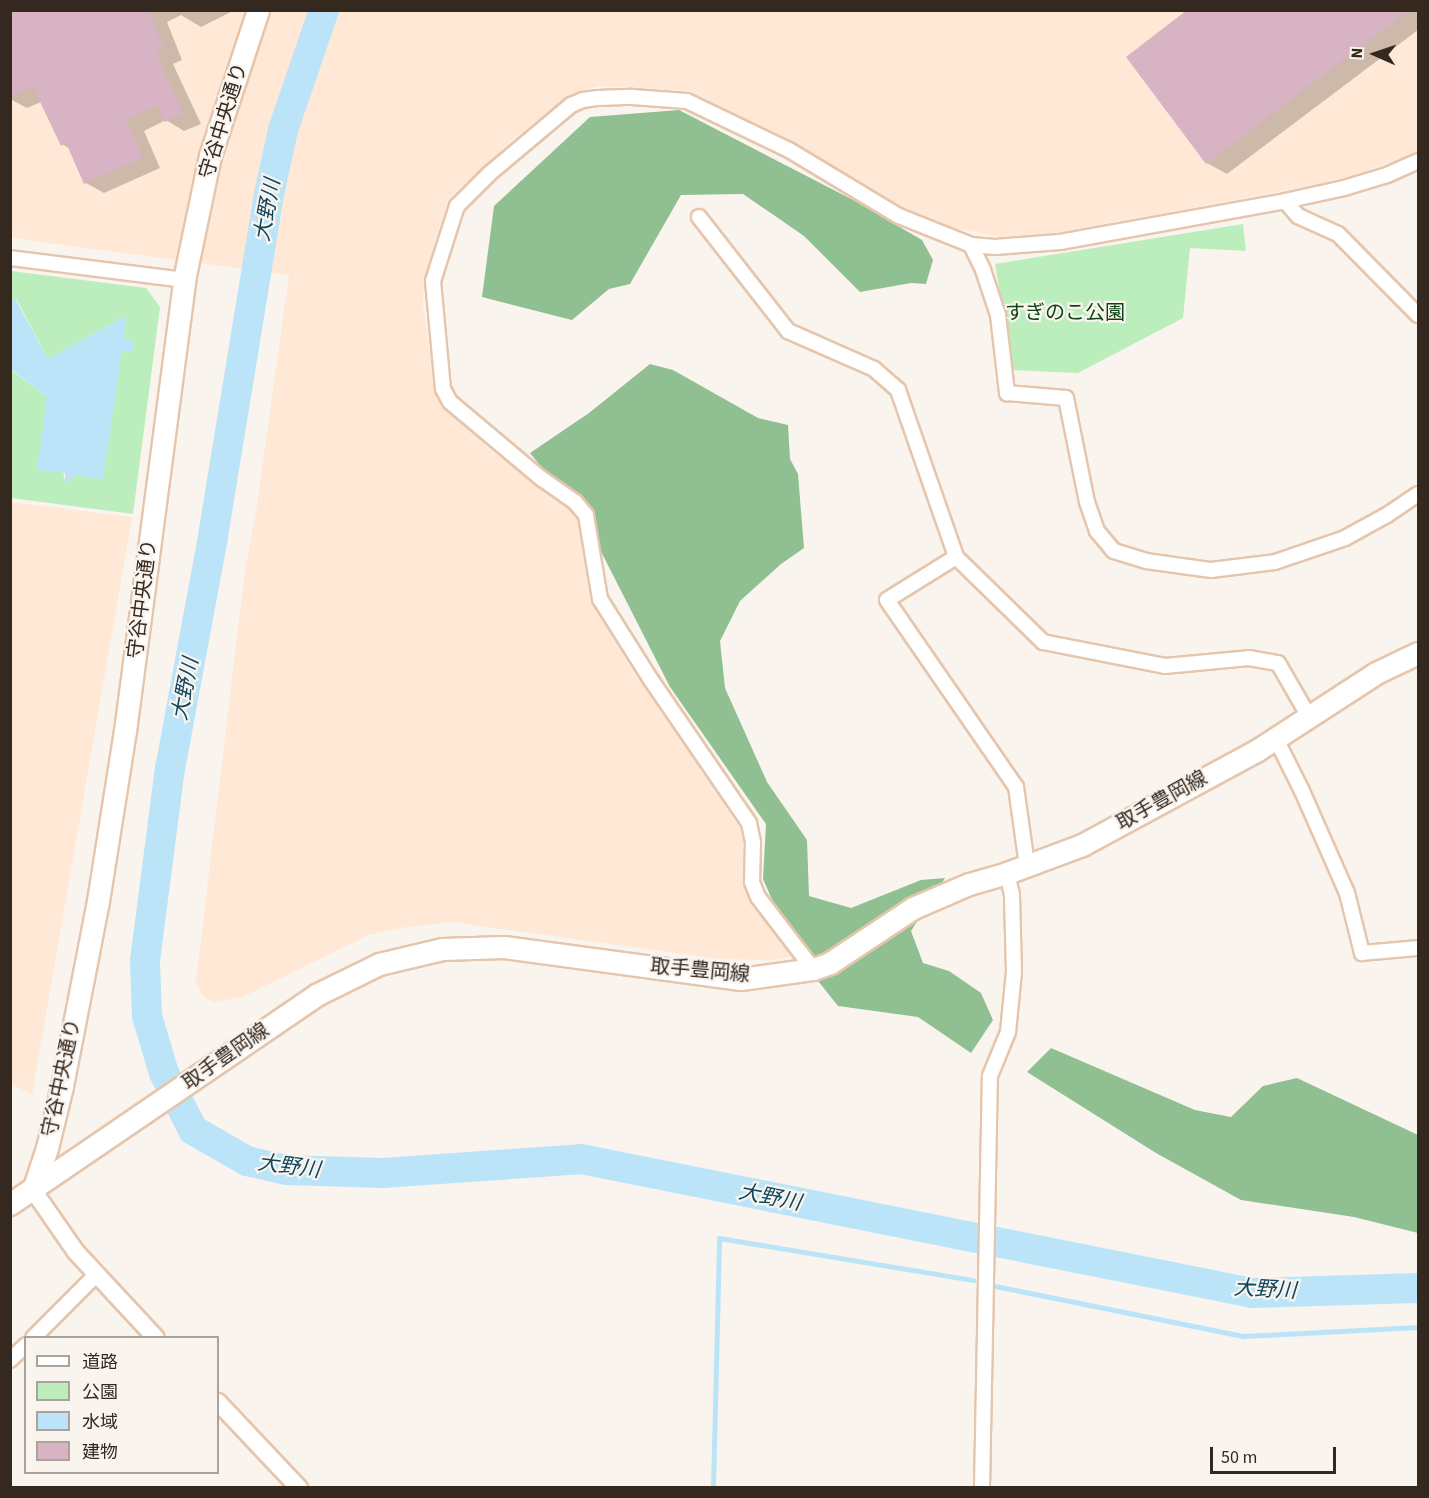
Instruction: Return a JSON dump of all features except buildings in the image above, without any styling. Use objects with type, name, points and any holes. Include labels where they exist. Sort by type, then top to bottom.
[{"type":"main road","name":"守谷中央通り","points":[[33,1190],[47,1148],[62,1086],[98,901],[125,731],[184,280],[210,156],[258,10]]},
{"type":"main road","name":"取手豊岡線","points":[[10,1204],[316,995],[379,964],[441,949],[504,947],[741,979],[813,969],[830,963],[913,908],[969,884],[1007,873],[1082,845],[1275,737],[1376,673],[1419,653]]},
{"type":"street","points":[[813,969],[758,897],[752,882],[753,842],[749,823],[651,680],[600,599],[586,515],[575,502],[543,480],[450,402],[443,389],[433,281],[457,206],[489,174],[571,105],[583,100],[598,98],[632,97],[687,101],[789,150],[899,216],[971,245],[995,247],[1060,242],[1285,201],[1344,188],[1387,175],[1419,160]]},
{"type":"street","points":[[1285,201],[1298,216],[1338,234],[1419,315]]},
{"type":"street","points":[[699,217],[788,331],[874,369],[898,390],[956,557],[1043,642],[1165,666],[1249,658],[1278,663],[1308,715]]},
{"type":"street","points":[[971,245],[983,270],[998,315],[1007,393],[1066,398],[1087,502],[1097,531],[1114,550],[1146,561],[1211,570],[1275,562],[1345,538],[1419,494]]},
{"type":"street","points":[[10,258],[184,280]]},
{"type":"street","points":[[956,557],[887,600],[1016,787],[1027,865]]},
{"type":"street","points":[[1275,737],[1347,892],[1362,952],[1419,948]]},
{"type":"street","points":[[981,1488],[990,1076],[1008,1032],[1014,972],[1012,895],[1007,873]]},
{"type":"street","points":[[33,1190],[58,1229],[96,1275],[154,1336]]},
{"type":"street","points":[[35,1336],[96,1275]]},
{"type":"street","points":[[10,1360],[24,1347]]},
{"type":"street","points":[[219,1403],[298,1488]]},
{"type":"shaded area","points":[[11,11],[1418,11],[1418,152],[1361,173],[1315,185],[1043,235],[1001,237],[950,227],[895,203],[796,144],[690,91],[599,86],[571,94],[511,141],[448,199],[424,279],[423,304],[436,397],[446,410],[491,450],[569,509],[580,523],[588,591],[593,603],[628,664],[740,828],[743,841],[743,885],[749,899],[791,957],[771,960],[719,959],[451,922],[399,928],[369,935],[242,997],[213,1002],[202,995],[196,981],[245,570],[256,512],[289,275],[11,238]]},
{"type":"shaded area","points":[[11,502],[132,517],[32,1095],[10,1083]]},
{"type":"green space","points":[[679,110],[855,201],[922,240],[933,260],[926,284],[911,283],[860,292],[804,236],[743,194],[681,195],[630,284],[609,289],[572,320],[482,297],[494,206],[590,117]]},
{"type":"green space","name":"すぎのこ公園","points":[[1243,224],[1246,251],[1190,248],[1183,318],[1078,373],[1013,370],[995,264]]},
{"type":"green space","points":[[11,271],[146,288],[160,307],[133,514],[11,498],[10,369],[47,397],[65,481],[71,475],[122,351],[132,352],[134,340],[124,339],[124,317],[48,359],[17,300],[11,299]]},
{"type":"green space","points":[[650,364],[673,370],[758,418],[788,425],[790,459],[798,474],[804,548],[781,564],[740,601],[720,641],[725,688],[767,782],[807,840],[809,896],[851,908],[921,880],[945,878],[911,931],[923,963],[949,971],[981,993],[993,1020],[971,1053],[918,1017],[838,1006],[795,952],[763,879],[766,824],[670,687],[587,524],[530,453],[589,413]]},
{"type":"green space","points":[[1051,1048],[1195,1110],[1231,1117],[1263,1086],[1297,1078],[1418,1135],[1418,1233],[1354,1217],[1241,1200],[1156,1153],[1027,1072]]},
{"type":"water","points":[[11,299],[16,300],[48,359],[124,317],[126,319],[124,339],[134,340],[132,353],[122,351],[103,479],[72,475],[71,482],[65,481],[65,473],[37,470],[47,397],[11,369]]},
{"type":"waterway","name":"大野川","points":[[324,10],[283,130],[269,194],[213,537],[170,768],[145,961],[147,1016],[164,1073],[193,1130],[247,1161],[287,1170],[383,1173],[581,1159],[1252,1293],[1418,1288]]},
{"type":"waterway","points":[[713,1488],[719,1238],[974,1280]]},
{"type":"waterway","points":[[995,1286],[1244,1336],[1418,1327]]}]
